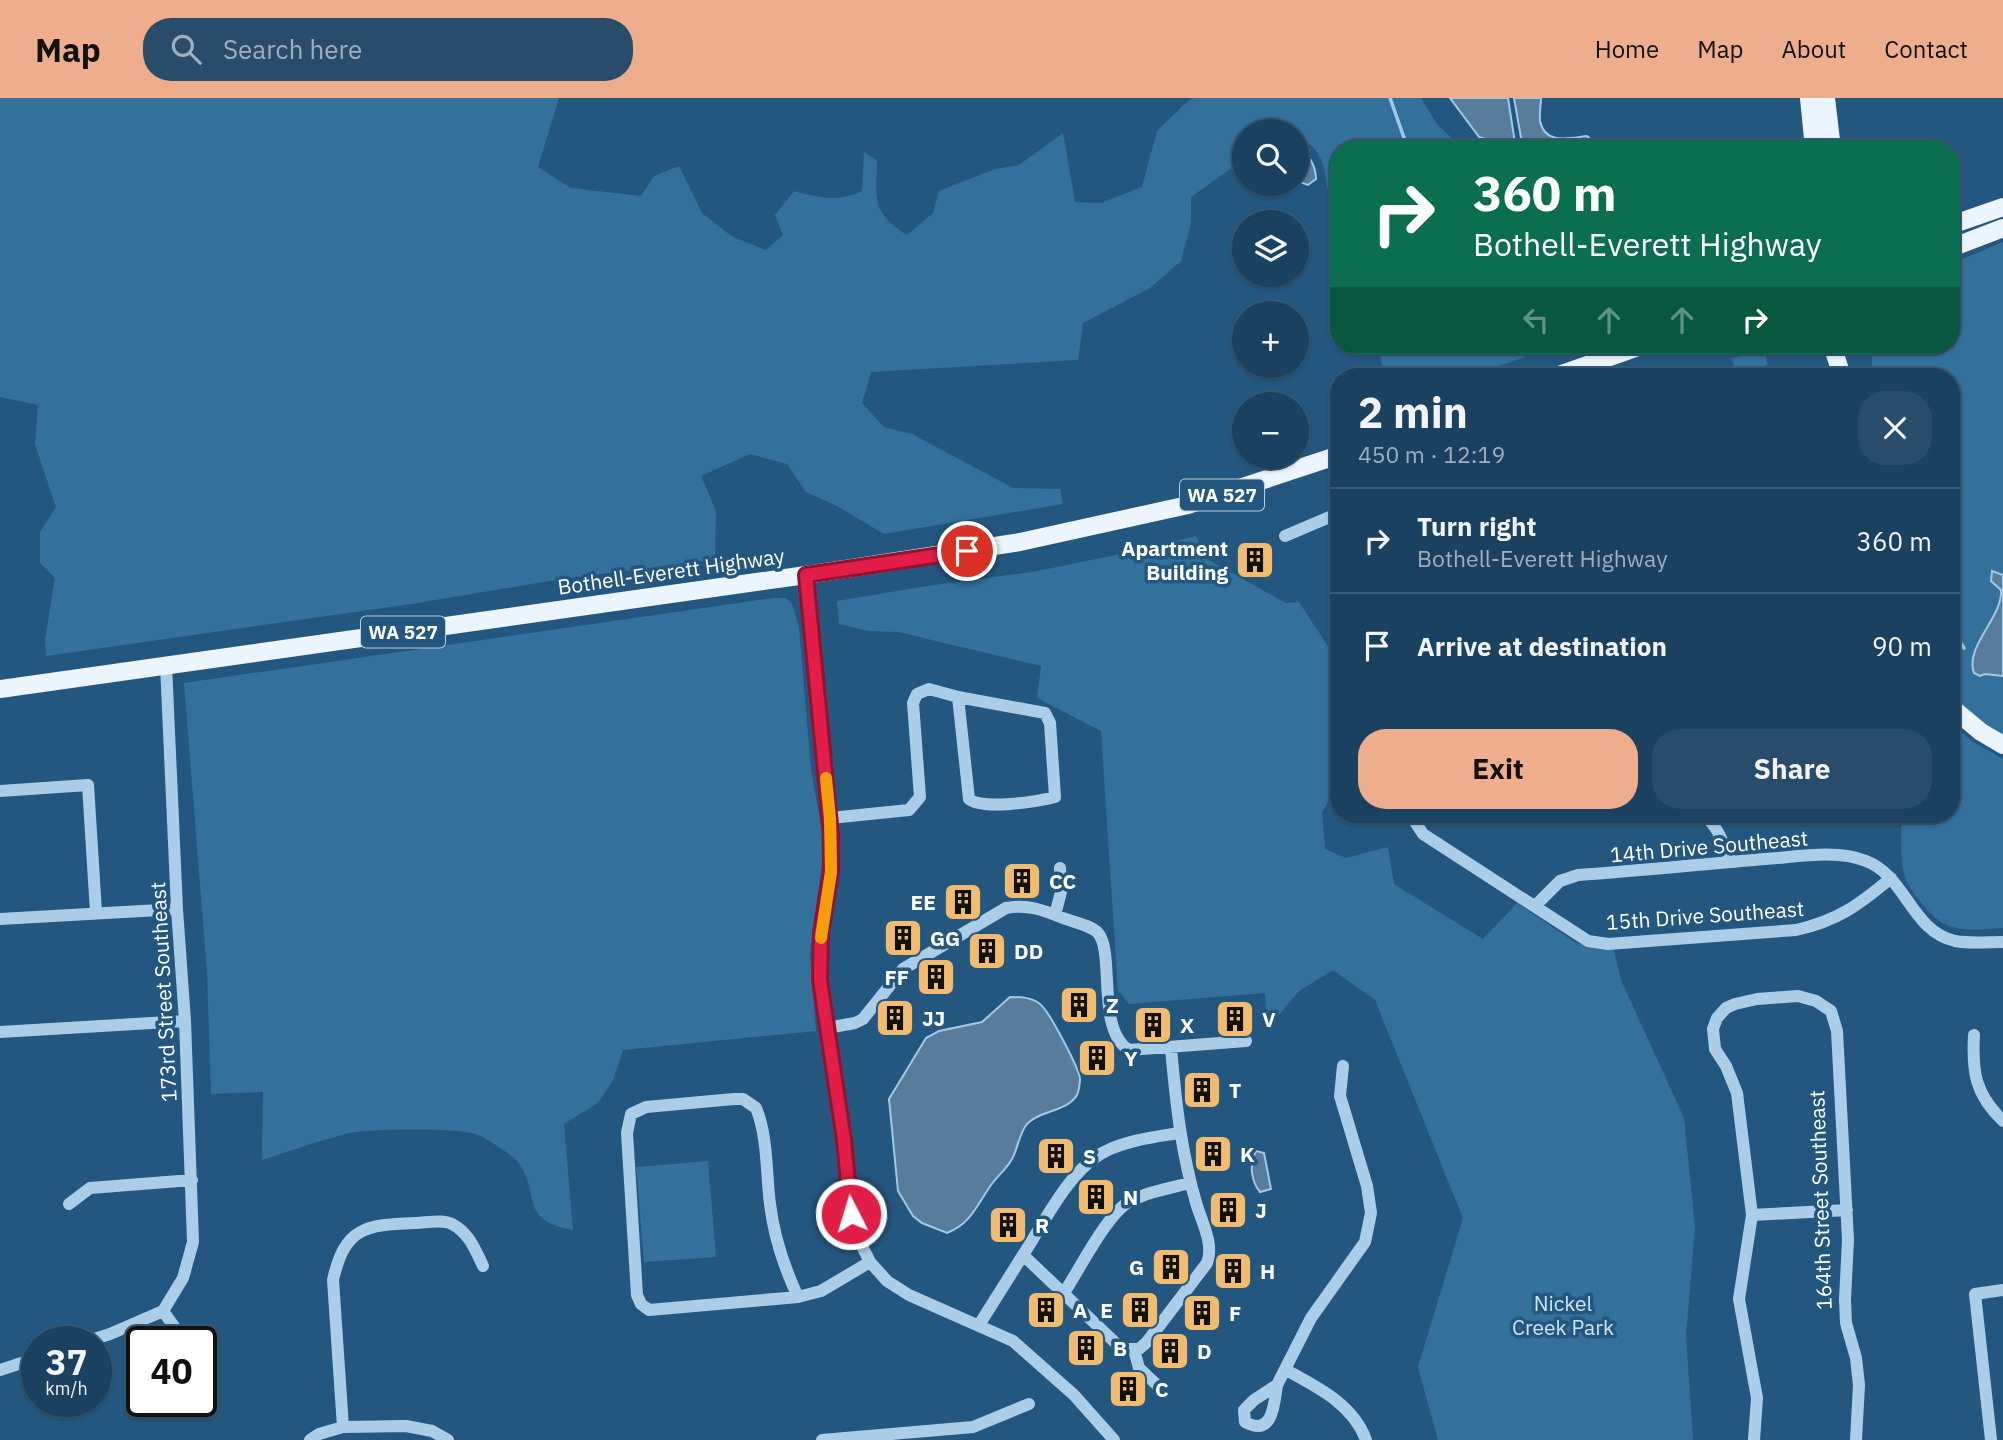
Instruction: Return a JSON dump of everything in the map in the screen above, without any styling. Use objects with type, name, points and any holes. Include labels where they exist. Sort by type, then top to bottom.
[{"type":"main road","points":[[1809,98],[1813,140]]},
{"type":"main road","points":[[1826,98],[1831,140]]},
{"type":"main road","points":[[1960,222],[2003,207]]},
{"type":"main road","points":[[1960,245],[2003,229]]},
{"type":"main road","points":[[1578,368],[1617,354]]},
{"type":"main road","name":"Bothell-Everett Highway","points":[[0,689],[806,575],[1020,542],[1188,505],[1330,458]]},
{"type":"main road","points":[[1960,714],[1981,732],[2003,745]]},
{"type":"street","points":[[1284,536],[1330,520]]},
{"type":"street","points":[[806,575],[830,818],[831,872],[821,944],[820,980],[844,1140],[851,1214],[856,1234],[870,1262],[887,1281],[909,1295],[1013,1341],[1074,1395],[1114,1440]]},
{"type":"street","name":"173rd Street Southeast","points":[[163,1311],[183,1278],[193,1242],[185,1021],[166,665]]},
{"type":"street","points":[[830,818],[909,810],[920,797],[914,703],[917,694],[929,689],[1045,713],[1050,723],[1055,797],[981,805],[968,799],[958,697]]},
{"type":"street","points":[[0,791],[88,785],[96,912]]},
{"type":"street","name":"15th Drive Southeast","points":[[1416,823],[1423,834],[1588,941],[1608,944],[1796,930],[1816,925],[1857,907],[1891,878]]},
{"type":"street","points":[[1711,823],[1731,862]]},
{"type":"street","name":"14th Drive Southeast","points":[[1535,905],[1560,881],[1578,875],[1731,862],[1823,856],[1853,857],[1876,866],[1891,878]]},
{"type":"street","points":[[1055,915],[1061,891],[1060,868]]},
{"type":"street","points":[[1891,878],[1922,921],[1939,935],[1956,941],[2003,942]]},
{"type":"street","points":[[827,1028],[863,1019],[872,1012],[903,969],[1006,908],[1028,906],[1096,931],[1103,944],[1108,1004],[1123,1046],[1135,1051],[1246,1041]]},
{"type":"street","points":[[0,919],[177,909]]},
{"type":"street","name":"164th Street Southeast","points":[[1752,1215],[1737,1093],[1716,1049],[1713,1028],[1717,1018],[1726,1009],[1757,999],[1784,997],[1816,1000],[1831,1011],[1837,1041],[1848,1240],[1846,1323],[1856,1357],[1859,1385],[1856,1440]]},
{"type":"street","points":[[0,1032],[185,1021]]},
{"type":"street","points":[[1974,1035],[1973,1062],[1976,1080],[1984,1100],[2003,1121]]},
{"type":"street","points":[[1023,1255],[1122,1349],[1134,1350],[1147,1342],[1210,1256],[1179,1133],[1171,1048]]},
{"type":"street","points":[[1277,1385],[1311,1318],[1365,1242],[1371,1213],[1367,1186],[1340,1096],[1343,1066]]},
{"type":"street","points":[[799,1297],[777,1244],[761,1125],[751,1103],[734,1099],[646,1107],[631,1114],[627,1133],[637,1295],[641,1304],[649,1310],[799,1297],[821,1292],[870,1262]]},
{"type":"street","points":[[979,1325],[1076,1174],[1092,1159],[1117,1146],[1179,1133]]},
{"type":"street","points":[[69,1203],[90,1188],[192,1180]]},
{"type":"street","points":[[1064,1293],[1106,1228],[1126,1204],[1144,1195],[1190,1183]]},
{"type":"street","points":[[1754,1440],[1757,1398],[1739,1300],[1752,1215],[1847,1210]]},
{"type":"street","points":[[343,1427],[333,1280],[338,1259],[347,1243],[362,1230],[379,1225],[449,1222],[468,1236],[483,1266]]},
{"type":"street","points":[[1991,1440],[1975,1294],[2003,1290]]},
{"type":"street","points":[[112,1333],[163,1311],[174,1326]]},
{"type":"street","points":[[1134,1350],[1139,1368],[1158,1386]]},
{"type":"street","points":[[0,1370],[21,1363]]},
{"type":"street","points":[[1286,1370],[1331,1395],[1349,1413],[1366,1440]]},
{"type":"street","points":[[822,1440],[973,1427],[1029,1404]]},
{"type":"street","points":[[310,1440],[319,1434],[343,1427],[406,1426],[432,1431],[448,1440]]},
{"type":"green space","points":[[0,98],[559,98],[538,167],[571,188],[641,196],[654,176],[679,166],[702,213],[731,236],[766,250],[783,235],[775,215],[794,191],[828,198],[845,197],[862,191],[864,152],[877,160],[877,195],[881,212],[907,235],[933,213],[939,191],[995,169],[1019,165],[1063,133],[1075,202],[1101,203],[1142,187],[1157,131],[1193,98],[1421,98],[1437,124],[1454,140],[1330,140],[1330,199],[1323,164],[1309,143],[1309,119],[1232,119],[1232,168],[1191,197],[1191,223],[1181,261],[1150,288],[1083,323],[1078,360],[871,372],[862,403],[884,427],[912,434],[1013,488],[1060,489],[1063,504],[884,534],[837,506],[806,492],[787,464],[750,454],[701,476],[716,511],[715,560],[568,578],[411,604],[46,656],[45,640],[55,578],[40,563],[40,532],[56,507],[35,444],[38,405],[0,397]]},
{"type":"green space","points":[[2003,242],[2003,745],[1960,714],[1960,368],[1872,368],[1872,354],[1960,354],[1960,260]]},
{"type":"green space","points":[[1380,354],[1533,354],[1493,368],[1383,368]]},
{"type":"green space","points":[[1765,354],[1768,365],[1735,368],[1732,358]]},
{"type":"green space","name":"Nickel Creek Park","points":[[1196,536],[1205,558],[1286,603],[1299,602],[1330,649],[1330,799],[1322,812],[1325,849],[1346,858],[1388,847],[1394,884],[1483,939],[1517,903],[1576,943],[1614,950],[1621,980],[1684,1118],[1695,1227],[1686,1336],[1693,1440],[1438,1440],[1418,1367],[1463,1218],[1375,1000],[1333,970],[1299,991],[1268,1028],[1265,993],[1129,1004],[1118,991],[1101,731],[1037,698],[1041,666],[898,632],[868,631],[839,624],[837,601],[1032,572]]},
{"type":"green space","points":[[786,598],[792,604],[799,628],[811,769],[821,827],[822,862],[810,953],[816,1031],[623,1050],[613,1080],[598,1103],[564,1124],[573,1230],[556,1226],[538,1213],[525,1174],[515,1159],[487,1140],[468,1132],[376,1130],[350,1133],[262,1160],[263,1092],[211,1094],[207,972],[184,683]]},
{"type":"green space","points":[[1960,731],[2003,759],[2003,928],[1962,929],[1943,923],[1916,896],[1906,880],[1901,823],[1960,823]]},
{"type":"green space","points":[[708,1161],[716,1257],[644,1262],[636,1167]]},
{"type":"shaded area","points":[[1450,98],[1508,98],[1515,140],[1489,140],[1479,137]]},
{"type":"shaded area","points":[[1514,98],[1541,98],[1540,121],[1543,129],[1552,137],[1587,136],[1592,140],[1521,140]]},
{"type":"shaded area","points":[[1309,157],[1315,169],[1316,179],[1309,184]]},
{"type":"shaded area","points":[[1992,571],[2003,575],[2003,676],[1980,676],[1974,673],[1974,653],[2000,600],[2001,590],[1991,581]]},
{"type":"shaded area","points":[[1010,997],[1029,999],[1044,1009],[1075,1064],[1080,1079],[1077,1095],[1067,1105],[1032,1119],[1027,1124],[1010,1163],[967,1220],[947,1233],[922,1223],[913,1216],[898,1191],[889,1099],[926,1038],[939,1031],[982,1022]]},
{"type":"shaded area","points":[[1256,1151],[1264,1153],[1271,1189],[1260,1192],[1252,1172]]},
{"type":"waterway","points":[[1390,98],[1405,140]]},
{"type":"waterway","points":[[1960,642],[1964,648]]},
{"type":"slow traffic","points":[[821,938],[831,872],[826,778]]},
{"type":"place","name":"Apartment Building","points":[[1255,560]]},
{"type":"place","name":"CC","points":[[1022,881]]},
{"type":"place","name":"EE","points":[[963,902]]},
{"type":"place","name":"GG","points":[[903,938]]},
{"type":"place","name":"DD","points":[[987,951]]},
{"type":"place","name":"FF","points":[[936,977]]},
{"type":"place","name":"Z","points":[[1079,1005]]},
{"type":"place","name":"JJ","points":[[895,1018]]},
{"type":"place","name":"V","points":[[1235,1019]]},
{"type":"place","name":"X","points":[[1153,1025]]},
{"type":"place","name":"Y","points":[[1097,1058]]},
{"type":"place","name":"T","points":[[1202,1090]]},
{"type":"place","name":"K","points":[[1213,1154]]},
{"type":"place","name":"S","points":[[1056,1156]]},
{"type":"place","name":"N","points":[[1096,1197]]},
{"type":"place","name":"J","points":[[1228,1210]]},
{"type":"place","name":"R","points":[[1008,1225]]},
{"type":"place","name":"G","points":[[1171,1267]]},
{"type":"place","name":"H","points":[[1233,1271]]},
{"type":"place","name":"A","points":[[1046,1310]]},
{"type":"place","name":"E","points":[[1140,1310]]},
{"type":"place","name":"F","points":[[1202,1313]]},
{"type":"place","name":"B","points":[[1086,1348]]},
{"type":"place","name":"D","points":[[1170,1351]]},
{"type":"place","name":"C","points":[[1128,1389]]},
{"type":"route","points":[[851,1214],[844,1140],[820,980],[821,933],[831,872],[831,835],[806,575],[967,551]]}]
